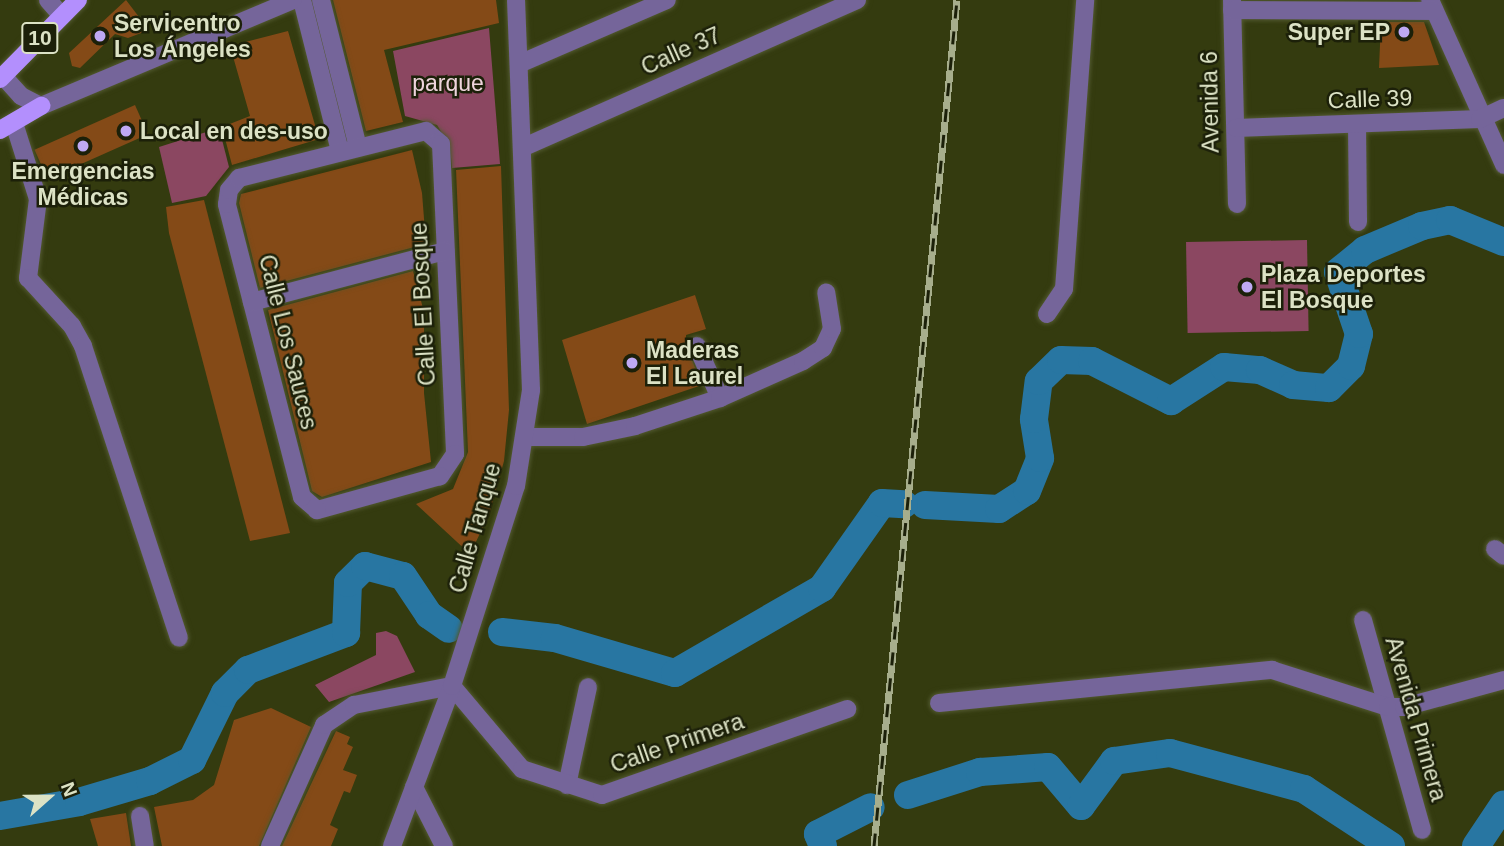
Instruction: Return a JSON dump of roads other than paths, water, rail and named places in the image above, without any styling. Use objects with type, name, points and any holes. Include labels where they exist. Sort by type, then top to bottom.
[{"type":"main road","name":"10","points":[[2,78],[76,0]]},
{"type":"main road","points":[[7,127],[41,106]]},
{"type":"street","points":[[48,0],[62,16]]},
{"type":"street","points":[[2,78],[20,96],[41,106],[293,0]]},
{"type":"street","points":[[302,0],[340,151],[358,147],[321,0]]},
{"type":"street","name":"Calle Tanque","points":[[392,846],[452,686],[516,486],[531,390],[524,147],[516,0]]},
{"type":"street","points":[[519,64],[667,0]]},
{"type":"street","name":"Calle 37","points":[[524,147],[857,0]]},
{"type":"street","points":[[1047,314],[1064,289],[1085,0]]},
{"type":"street","points":[[1232,5],[1432,6],[1479,119],[1504,166]]},
{"type":"street","name":"Avenida 6","points":[[1232,5],[1237,204]]},
{"type":"street","name":"Calle 39","points":[[1236,128],[1479,119],[1504,108]]},
{"type":"street","points":[[1357,124],[1358,222]]},
{"type":"street","points":[[7,127],[38,199],[28,278],[72,326],[83,346],[179,638]]},
{"type":"street","name":"Calle El Bosque","points":[[309,505],[317,510],[448,470],[455,454],[441,145],[435,135],[426,131],[358,147]]},
{"type":"street","name":"Calle Los Sauces","points":[[309,505],[302,496],[227,204],[229,190],[239,178],[340,151]]},
{"type":"street","points":[[252,302],[445,251]]},
{"type":"street","points":[[524,437],[583,437],[635,426],[720,398],[803,361],[823,348],[832,329],[826,292]]},
{"type":"street","points":[[697,346],[720,398]]},
{"type":"street","name":"Avenida Primera","points":[[1363,620],[1422,831]]},
{"type":"street","points":[[939,704],[1272,670],[1352,692],[1388,707],[1422,703],[1504,680]]},
{"type":"street","points":[[270,846],[324,725],[354,705],[452,686]]},
{"type":"street","name":"Calle Primera","points":[[452,686],[522,769],[602,795],[847,709]]},
{"type":"street","points":[[567,785],[588,687]]},
{"type":"street","points":[[414,787],[444,846]]},
{"type":"street","points":[[140,816],[145,846]]},
{"type":"waterway","points":[[925,505],[999,509],[1027,491],[1040,458],[1034,419],[1039,381],[1061,360],[1092,361],[1171,401],[1224,367],[1260,370],[1293,385],[1329,388],[1351,366],[1359,334],[1338,272],[1365,250],[1422,226],[1450,220],[1504,242]]},
{"type":"waterway","points":[[502,632],[555,638],[675,673],[822,588],[882,503],[904,504]]},
{"type":"waterway","points":[[0,816],[79,802],[150,781],[192,760],[225,693],[248,670],[346,633],[348,583],[365,566],[403,576],[429,615],[449,629]]},
{"type":"waterway","points":[[908,795],[980,772],[1048,767],[1081,806],[1114,761],[1170,753],[1304,789],[1391,846]]},
{"type":"waterway","points":[[1476,846],[1504,804]]},
{"type":"waterway","points":[[823,846],[818,834],[871,807]]},
{"type":"railway","points":[[874,846],[957,0]]},
{"type":"place","name":"Super EP","points":[[1404,32]]},
{"type":"place","name":"Servicentro Los Ángeles","points":[[100,36]]},
{"type":"place","name":"Local en des-uso","points":[[126,131]]},
{"type":"place","name":"Emergencias Médicas","points":[[83,146]]},
{"type":"place","name":"Plaza Deportes El Bosque","points":[[1247,287]]},
{"type":"place","name":"Maderas El Laurel","points":[[632,363]]},
{"type":"park label","name":"parque","points":[[448,83]]}]
